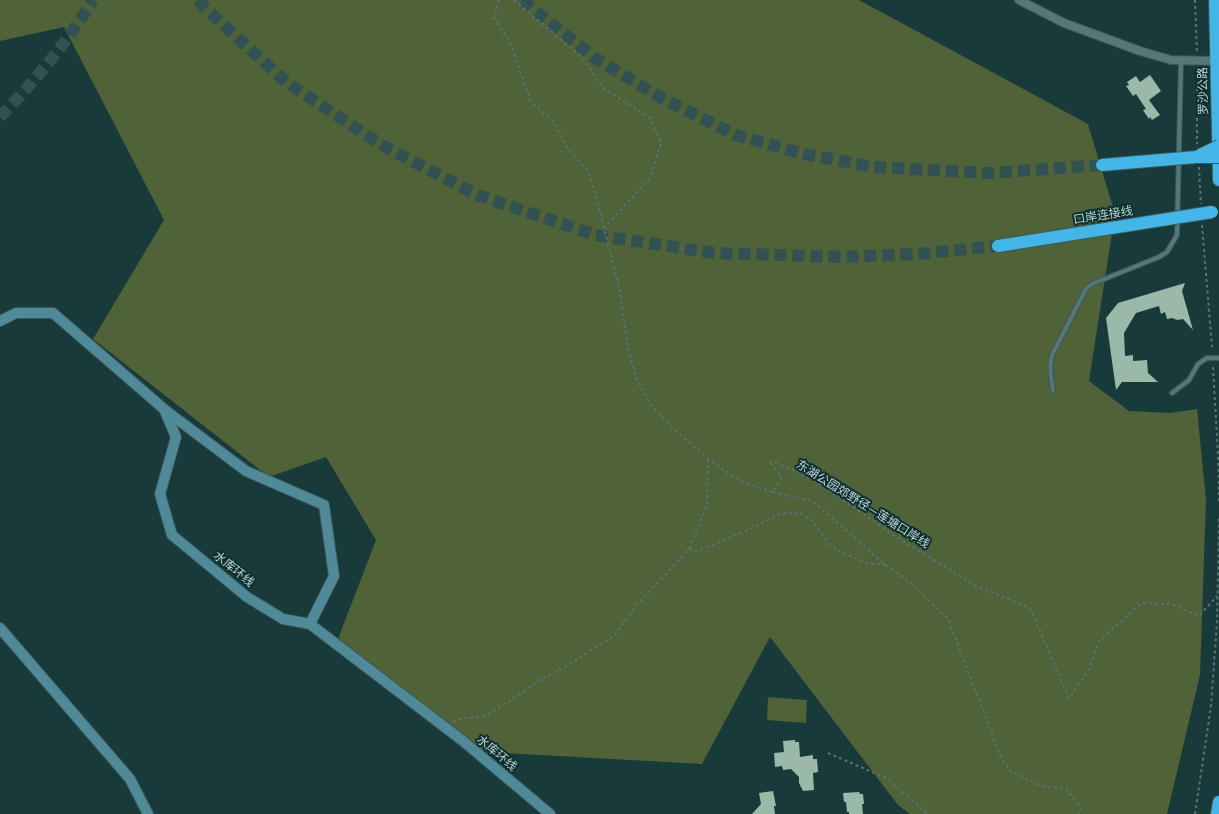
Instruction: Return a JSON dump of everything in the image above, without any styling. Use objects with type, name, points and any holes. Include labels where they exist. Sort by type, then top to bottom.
[{"type":"highway","name":"罗沙公路","points":[[1214,0],[1219,180]]},
{"type":"highway","points":[[1196,157],[1219,146]]},
{"type":"highway","points":[[1102,165],[1196,157],[1219,157]]},
{"type":"highway","name":"口岸连接线","points":[[998,246],[1217,210]]},
{"type":"highway","points":[[1217,814],[1219,802]]},
{"type":"street","points":[[1019,0],[1064,23],[1140,51],[1171,60],[1216,61]]},
{"type":"street","name":"水库环线","points":[[0,321],[16,313],[52,313],[164,409],[176,438],[160,494],[172,535],[247,597],[283,619],[310,624],[463,741],[550,814]]},
{"type":"street","points":[[164,409],[246,471],[324,505],[334,576],[310,624]]},
{"type":"street","points":[[0,628],[130,779],[148,814]]},
{"type":"lane","points":[[1053,390],[1050,376],[1052,356],[1086,290],[1092,284],[1167,252],[1177,235],[1181,61]]},
{"type":"lane","points":[[1172,393],[1189,380],[1198,364],[1207,358],[1219,358]]},
{"type":"path","points":[[499,0],[494,18],[510,42],[531,102],[553,121],[568,149],[588,171],[597,200],[620,291],[628,349],[637,380],[651,404],[672,427],[719,467],[744,483],[773,492],[812,501],[887,565],[913,585],[948,619],[1002,760],[1011,771],[1041,786],[1066,789],[1081,807],[1078,814]]},
{"type":"path","points":[[514,0],[583,58],[602,87],[650,118],[661,142],[651,177],[604,228]]},
{"type":"path","points":[[1196,0],[1197,53]]},
{"type":"path","points":[[1213,367],[1219,502]]},
{"type":"path","points":[[443,726],[461,718],[485,716],[519,695],[538,681],[575,661],[615,635],[634,608],[689,549],[707,505],[708,458]]},
{"type":"path","name":"东湖公园郊野径—莲塘口岸线","points":[[773,492],[782,477],[769,461],[795,470],[821,485],[898,538],[974,585],[1030,608],[1069,698],[1090,668],[1099,640],[1142,603],[1171,604],[1199,616],[1216,596]]},
{"type":"path","points":[[689,549],[696,551],[710,546],[750,529],[779,514],[799,512],[813,521],[829,544],[839,551],[866,563],[887,565]]},
{"type":"path","points":[[1194,814],[1211,706],[1217,622],[1216,596],[1219,517]]},
{"type":"path","points":[[828,753],[886,778],[928,814]]},
{"type":"green space","points":[[0,0],[859,0],[1088,124],[1115,214],[1089,381],[1129,411],[1170,413],[1197,409],[1206,500],[1200,675],[1167,814],[910,814],[898,805],[770,637],[702,764],[483,752],[338,639],[376,540],[326,457],[269,477],[93,339],[164,220],[64,27],[0,41]]},
{"type":"green space","points":[[768,697],[807,700],[806,723],[767,720]]},
{"type":"building","points":[[1150,75],[1161,91],[1149,100],[1160,115],[1152,120],[1150,117],[1149,119],[1143,110],[1146,109],[1136,94],[1133,96],[1126,86],[1129,85],[1127,82],[1136,76],[1140,82]]},
{"type":"building","points":[[1185,283],[1182,291],[1193,330],[1183,319],[1167,319],[1165,312],[1161,314],[1159,306],[1136,313],[1124,333],[1125,356],[1133,355],[1133,361],[1147,360],[1148,373],[1158,382],[1122,382],[1116,390],[1106,318],[1118,303]]},
{"type":"building","points":[[795,740],[795,742],[799,742],[800,757],[813,755],[813,759],[817,759],[818,772],[813,773],[814,790],[803,791],[799,783],[799,777],[791,769],[783,770],[782,766],[775,767],[774,753],[784,752],[783,741]]},
{"type":"building","points":[[773,791],[776,806],[774,806],[775,814],[752,814],[761,804],[759,793]]},
{"type":"building","points":[[859,792],[860,794],[863,794],[863,814],[849,814],[849,812],[847,812],[846,802],[844,802],[843,793]]},
{"type":"tunnel","points":[[0,117],[50,61],[93,0]]},
{"type":"tunnel","points":[[198,0],[286,82],[380,144],[477,195],[595,235],[714,253],[842,257],[917,254],[998,246]]},
{"type":"tunnel","points":[[522,0],[595,58],[663,99],[736,135],[804,154],[874,167],[989,173],[1102,165]]}]
